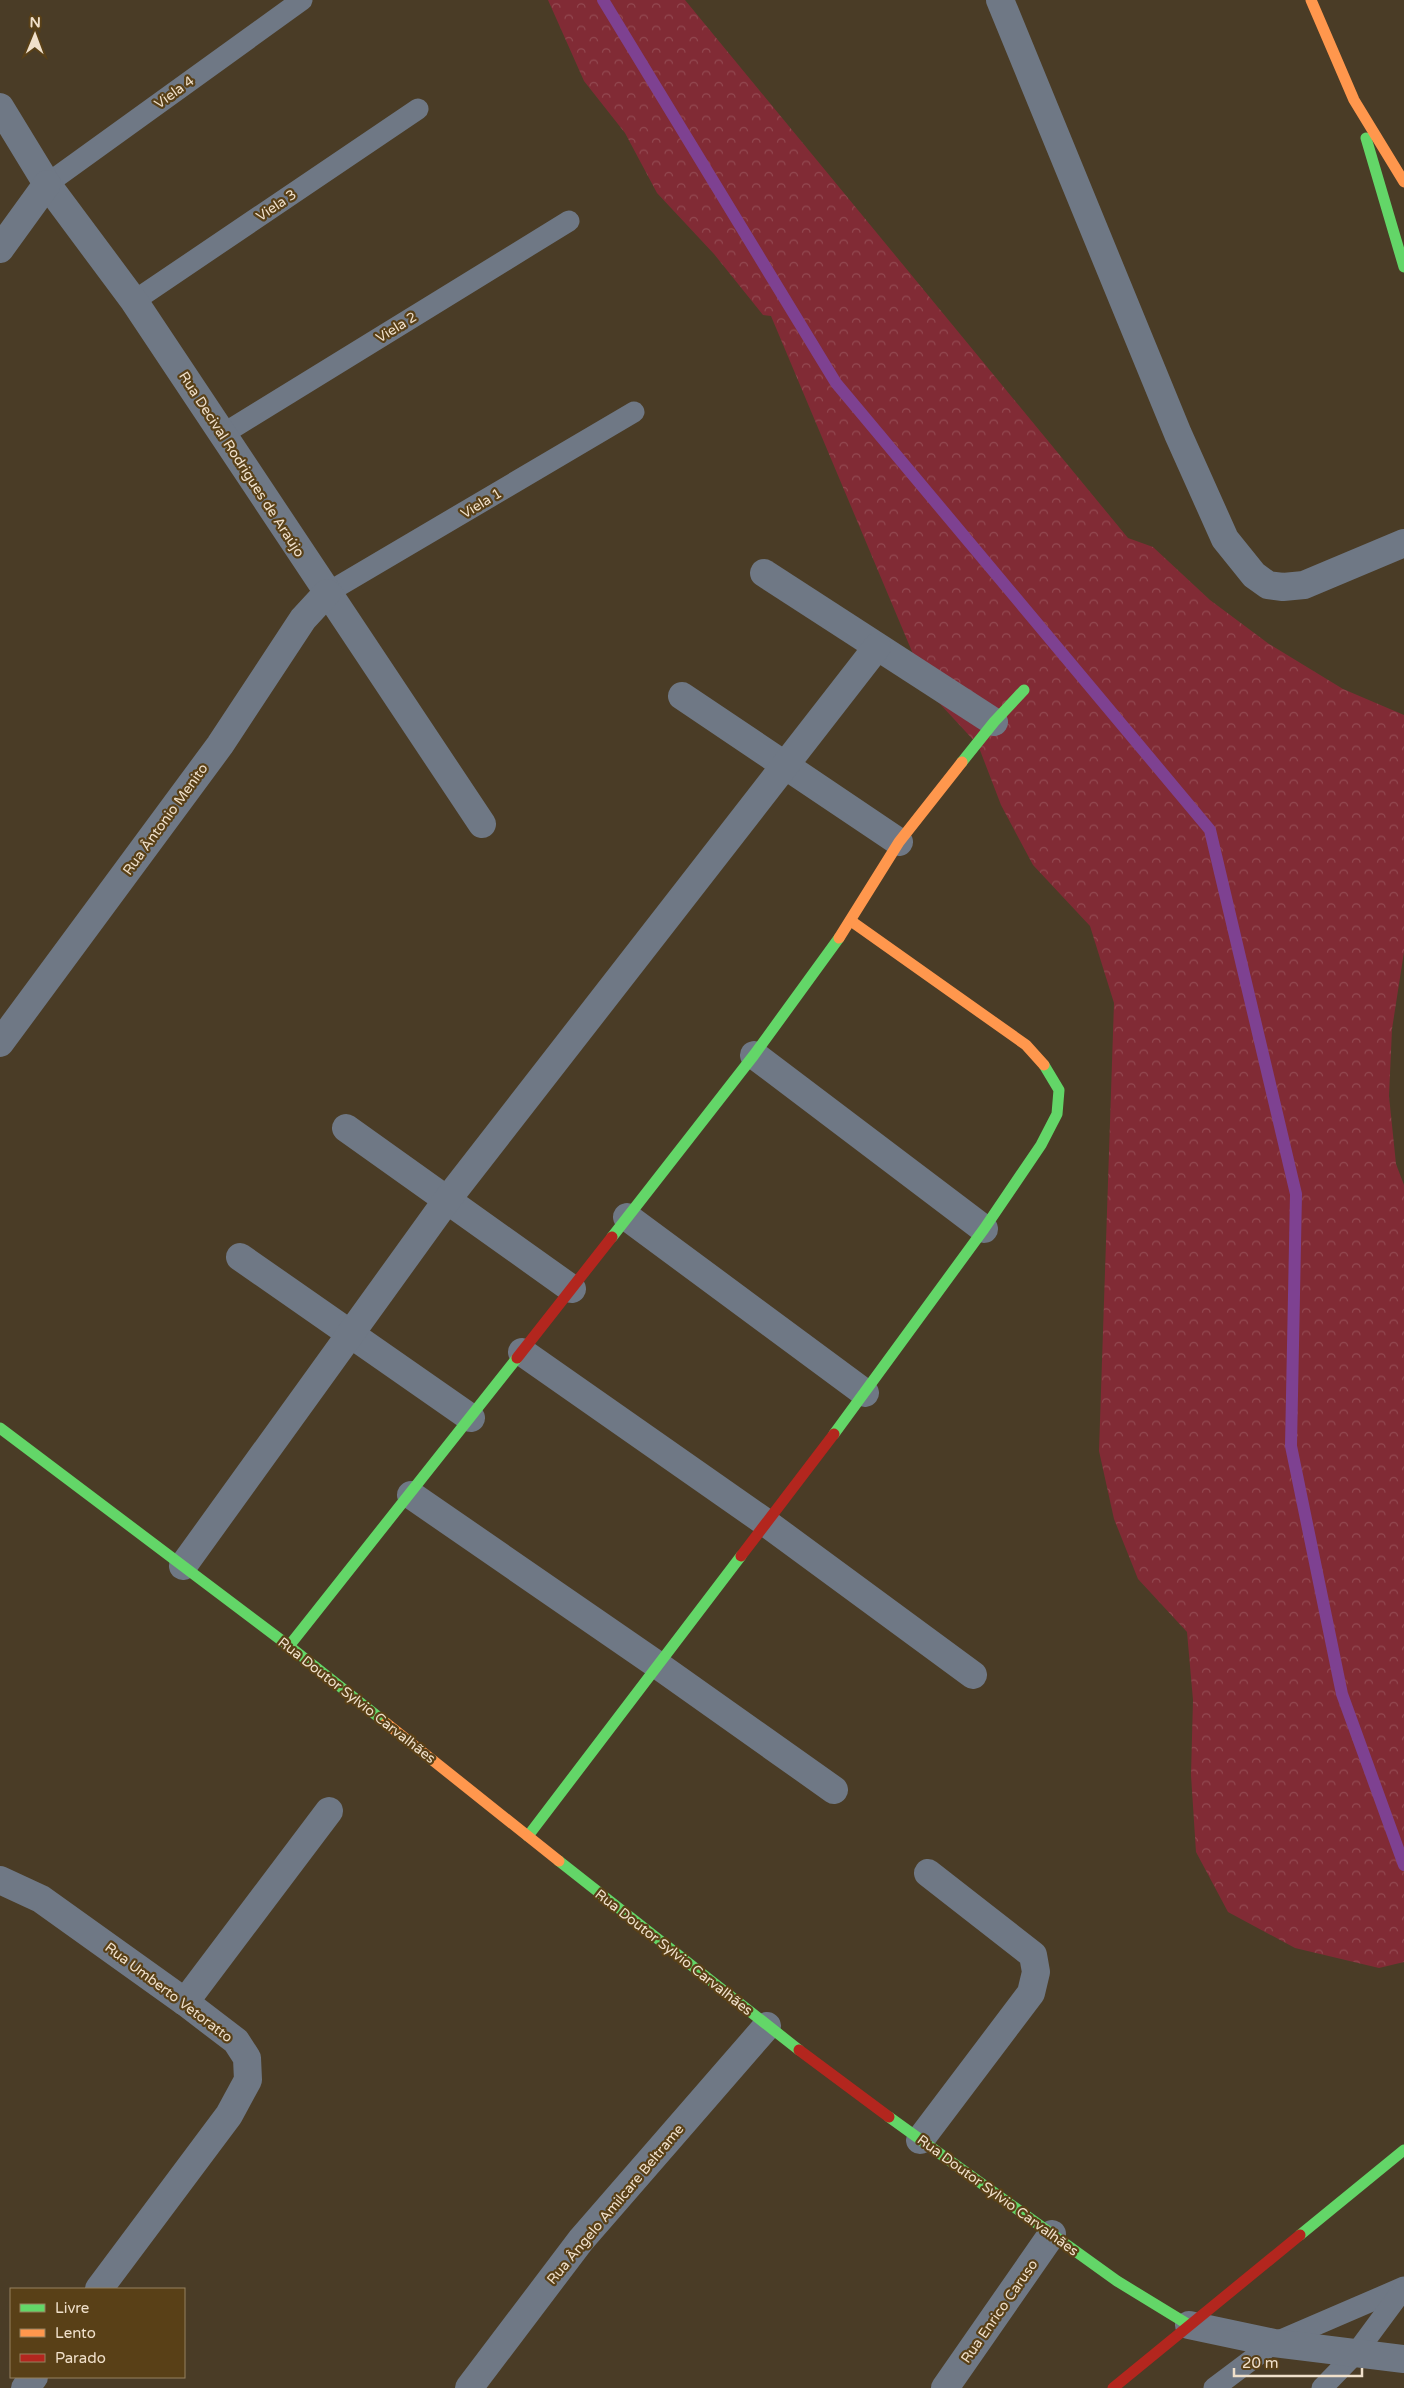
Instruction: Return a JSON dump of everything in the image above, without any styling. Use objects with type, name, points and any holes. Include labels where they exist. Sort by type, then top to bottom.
[{"type":"street","points":[[1000,0],[1178,434],[1225,539],[1254,575],[1268,585],[1284,587],[1304,585],[1404,542]]},
{"type":"street","points":[[1311,0],[1354,100],[1404,267]]},
{"type":"street","points":[[1354,100],[1404,182]]},
{"type":"street","name":"Rua Decival Rodrigues de Araújo","points":[[0,107],[47,184],[134,302],[482,824]]},
{"type":"street","points":[[0,249],[47,184]]},
{"type":"street","points":[[764,573],[994,722]]},
{"type":"street","name":"Rua Ântonio Menito","points":[[0,1043],[220,745],[303,619],[328,593]]},
{"type":"street","points":[[183,1566],[349,1333],[447,1200],[877,647]]},
{"type":"street","points":[[289,1646],[412,1495],[754,1055],[850,921],[899,842],[994,722],[1024,690]]},
{"type":"street","points":[[682,696],[899,842]]},
{"type":"street","points":[[528,1836],[865,1393],[984,1229],[1041,1145],[1057,1114],[1059,1090],[1049,1071],[1026,1045],[850,921]]},
{"type":"street","points":[[754,1055],[984,1229]]},
{"type":"street","points":[[346,1128],[572,1289]]},
{"type":"street","points":[[627,1217],[865,1393]]},
{"type":"street","points":[[240,1257],[471,1418]]},
{"type":"street","points":[[522,1352],[765,1522],[973,1675]]},
{"type":"street","name":"Rua Doutor Sylvio Carvalhães","points":[[0,1428],[289,1646],[767,2026],[920,2140],[1118,2281],[1189,2325],[1274,2343],[1404,2359]]},
{"type":"street","points":[[412,1495],[834,1790]]},
{"type":"street","points":[[186,2002],[329,1811]]},
{"type":"street","points":[[920,2140],[1031,1993],[1036,1972],[1033,1956],[928,1873]]},
{"type":"street","name":"Rua Umberto Vetoratto","points":[[0,1880],[41,1899],[186,2002],[242,2048],[248,2058],[248,2080],[229,2115],[100,2288]]},
{"type":"street","name":"Rua Ângelo Amilcare Beltrame","points":[[469,2388],[582,2240],[767,2026]]},
{"type":"street","points":[[1113,2388],[1404,2150]]},
{"type":"street","name":"Rua Enrico Caruso","points":[[945,2388],[1052,2234]]},
{"type":"street","points":[[25,2388],[33,2378]]},
{"type":"lane","name":"Viela 4","points":[[47,184],[302,0]]},
{"type":"lane","name":"Viela 3","points":[[134,302],[418,109]]},
{"type":"lane","name":"Viela 2","points":[[223,434],[570,220]]},
{"type":"lane","name":"Viela 1","points":[[328,593],[634,412]]},
{"type":"lane","points":[[1214,2388],[1274,2343],[1404,2288]]},
{"type":"lane","points":[[1322,2388],[1356,2353],[1404,2288]]},
{"type":"green space","points":[[548,0],[685,0],[1128,538],[1153,547],[1210,600],[1269,644],[1343,689],[1404,715],[1404,952],[1392,1029],[1389,1096],[1396,1164],[1404,1185],[1404,1962],[1379,1968],[1295,1948],[1228,1912],[1196,1852],[1191,1775],[1193,1700],[1187,1632],[1138,1579],[1114,1519],[1099,1451],[1114,1003],[1090,926],[1033,865],[1001,805],[978,745],[929,692],[771,316],[763,315],[714,254],[657,193],[625,133],[584,81]]},
{"type":"waterway","points":[[603,0],[836,383],[1210,830],[1296,1194],[1291,1446],[1342,1694],[1404,1865]]},
{"type":"traffic: fast","points":[[1366,138],[1404,267]]},
{"type":"traffic: fast","points":[[962,762],[994,722],[1024,690]]},
{"type":"traffic: fast","points":[[612,1237],[754,1055],[839,938]]},
{"type":"traffic: fast","points":[[834,1434],[984,1229],[1041,1145],[1057,1114],[1059,1090],[1044,1065]]},
{"type":"traffic: fast","points":[[289,1646],[517,1358]]},
{"type":"traffic: fast","points":[[0,1428],[289,1646],[386,1723]]},
{"type":"traffic: fast","points":[[528,1836],[741,1556]]},
{"type":"traffic: fast","points":[[559,1861],[799,2050]]},
{"type":"traffic: fast","points":[[889,2117],[1117,2281],[1189,2325]]},
{"type":"traffic: fast","points":[[1300,2235],[1404,2150]]},
{"type":"traffic: slow","points":[[1311,0],[1354,100],[1404,182]]},
{"type":"traffic: slow","points":[[839,938],[899,842],[962,762]]},
{"type":"traffic: slow","points":[[851,921],[1026,1045],[1044,1065]]},
{"type":"traffic: slow","points":[[386,1723],[559,1861]]},
{"type":"traffic: jam","points":[[517,1358],[612,1237]]},
{"type":"traffic: jam","points":[[741,1556],[834,1434]]},
{"type":"traffic: jam","points":[[799,2050],[889,2117]]},
{"type":"traffic: jam","points":[[1113,2388],[1300,2235]]}]
